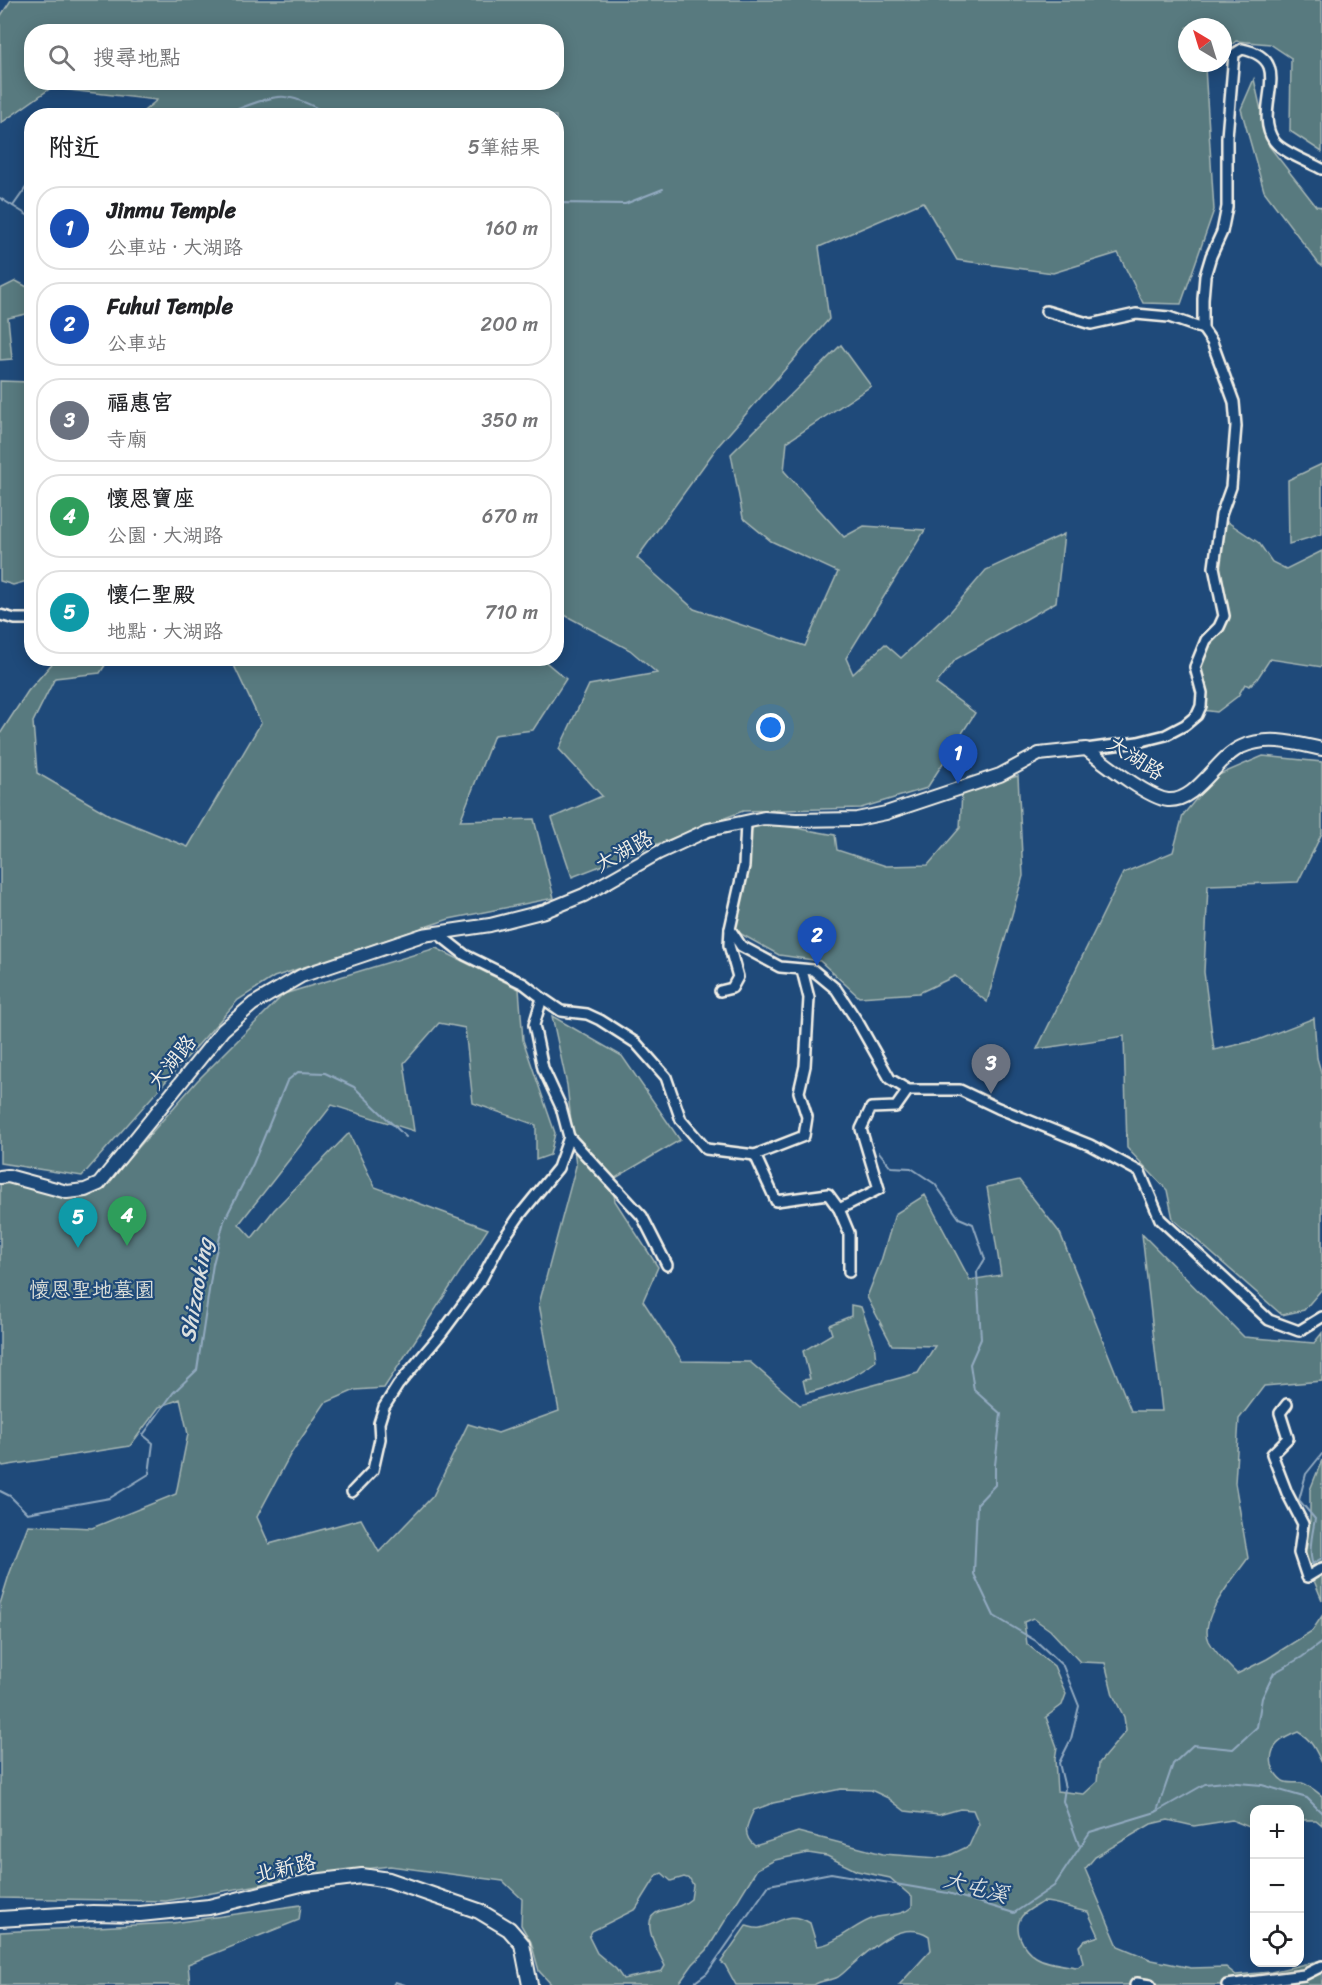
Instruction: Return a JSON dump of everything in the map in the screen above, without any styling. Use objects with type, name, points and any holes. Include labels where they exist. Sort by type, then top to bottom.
[{"type":"main road","name":"北新路","points":[[0,1919],[93,1913],[140,1914],[209,1907],[258,1897],[305,1883],[362,1876],[388,1880],[480,1911],[509,1929],[522,1944],[530,1985]]},
{"type":"street","points":[[1203,329],[1205,276],[1222,232],[1227,207],[1227,137],[1234,54],[1242,49],[1250,50],[1260,54],[1268,61],[1272,73],[1267,111],[1268,130],[1277,145],[1322,169]]},
{"type":"street","points":[[1046,311],[1091,324],[1136,314],[1169,317],[1203,329],[1212,342],[1234,402],[1236,426],[1231,487],[1221,515],[1214,567],[1224,616],[1220,627],[1206,640],[1195,667],[1202,693],[1201,706],[1197,715],[1166,735],[1137,742],[1086,749]]},
{"type":"street","points":[[0,615],[24,618]]},
{"type":"street","name":"大湖路","points":[[0,1177],[8,1176],[67,1192],[85,1190],[99,1184],[223,1030],[254,1004],[301,976],[423,935],[490,925],[545,911],[584,895],[658,853],[708,830],[764,818],[857,819],[886,813],[1000,775],[1039,754],[1086,749],[1138,787],[1166,800],[1179,799],[1198,786],[1224,758],[1240,747],[1281,740],[1322,749]]},
{"type":"street","points":[[720,991],[732,988],[738,977],[729,945],[730,929],[744,866],[746,822]]},
{"type":"street","points":[[730,929],[741,946],[780,968],[813,970],[836,989],[890,1079],[908,1090],[960,1090],[1090,1145],[1140,1172],[1160,1219],[1269,1320],[1299,1331],[1322,1317]]},
{"type":"street","points":[[437,933],[465,955],[524,984],[561,1011],[587,1014],[636,1043],[666,1077],[681,1120],[706,1149],[755,1155],[804,1136],[807,1117],[799,1092],[805,1066],[809,998],[802,970]]},
{"type":"street","points":[[542,998],[534,1025],[543,1068],[561,1107],[569,1137],[642,1215],[667,1266]]},
{"type":"street","points":[[839,1209],[879,1189],[861,1129],[871,1108],[896,1107],[908,1090]]},
{"type":"street","points":[[352,1492],[373,1470],[380,1439],[379,1423],[384,1407],[398,1385],[441,1334],[481,1280],[500,1244],[519,1216],[558,1168],[569,1137]]},
{"type":"street","points":[[755,1155],[776,1201],[828,1194],[839,1209],[849,1233],[849,1272]]},
{"type":"street","points":[[1287,1404],[1280,1413],[1288,1438],[1272,1454],[1287,1493],[1303,1524],[1299,1553],[1307,1577],[1322,1569]]},
{"type":"street","points":[[1227,1985],[1304,1975],[1322,1966]]},
{"type":"street","points":[[1135,1985],[1137,1983],[1150,1985]]},
{"type":"green space","points":[[11,0],[1322,0],[1322,152],[1290,131],[1291,58],[1270,44],[1236,41],[1232,44],[1232,18],[1178,18],[1178,72],[1205,72],[1214,210],[1181,304],[1143,303],[1118,253],[1053,273],[957,260],[923,202],[819,247],[829,319],[718,446],[637,558],[694,609],[805,646],[838,572],[771,541],[743,518],[731,454],[841,345],[871,386],[787,442],[784,471],[844,537],[864,526],[925,530],[846,658],[853,674],[885,644],[901,658],[951,611],[986,570],[1064,534],[1056,602],[956,659],[936,684],[975,713],[927,788],[861,808],[743,811],[572,877],[552,818],[602,796],[559,749],[589,685],[657,673],[630,650],[564,615],[564,108],[147,108],[157,100],[69,90],[564,90],[564,24],[24,24],[24,90],[48,90],[1,123],[0,17]]},
{"type":"green space","points":[[1254,79],[1269,146],[1316,206],[1322,207],[1322,266],[1264,191],[1241,109]]},
{"type":"green space","points":[[16,281],[24,285],[24,315],[8,318],[12,359],[0,360],[0,289]]},
{"type":"green space","points":[[0,381],[24,382],[24,582],[13,585],[0,581]]},
{"type":"green space","points":[[1322,464],[1322,534],[1289,544],[1288,480]]},
{"type":"green space","points":[[1226,521],[1259,543],[1272,562],[1286,569],[1322,551],[1322,667],[1270,659],[1257,679],[1249,686],[1245,684],[1238,696],[1217,712],[1202,710],[1199,666],[1206,648],[1223,629],[1219,561]]},
{"type":"green space","points":[[50,666],[104,666],[100,673],[55,678],[33,722],[37,773],[111,816],[188,847],[261,723],[234,666],[550,666],[566,679],[533,730],[494,735],[460,821],[534,819],[554,898],[449,919],[274,977],[238,1000],[82,1176],[0,1163],[0,734],[28,691]]},
{"type":"green space","points":[[1263,756],[1322,762],[1322,833],[1298,882],[1208,885],[1204,972],[1214,1050],[1258,1040],[1314,1018],[1317,1058],[1322,1075],[1322,1289],[1304,1310],[1282,1315],[1173,1219],[1167,1190],[1127,1148],[1124,1036],[1037,1049],[1123,873],[1173,852],[1183,815],[1214,777]]},
{"type":"green space","points":[[1018,776],[1023,876],[987,1002],[955,976],[919,993],[859,997],[820,961],[779,955],[734,930],[752,827],[773,824],[835,835],[837,850],[886,866],[928,865],[960,828],[962,792]]},
{"type":"green space","name":"懷恩聖地墓園","points":[[436,948],[519,989],[523,1040],[555,1133],[550,1155],[536,1160],[536,1125],[473,1103],[465,1028],[439,1023],[404,1063],[414,1131],[332,1105],[239,1224],[252,1238],[274,1210],[349,1133],[375,1187],[488,1229],[384,1388],[355,1390],[325,1403],[290,1455],[257,1517],[269,1544],[361,1519],[379,1552],[433,1496],[468,1424],[498,1433],[559,1411],[539,1304],[576,1166],[567,1085],[552,1016],[622,1056],[680,1140],[612,1180],[615,1201],[658,1267],[643,1301],[682,1361],[750,1362],[800,1405],[918,1373],[935,1346],[892,1345],[867,1297],[895,1214],[925,1195],[970,1280],[1001,1275],[987,1187],[1019,1180],[1060,1233],[1131,1411],[1162,1411],[1142,1234],[1244,1337],[1314,1343],[1322,1333],[1322,1381],[1264,1386],[1239,1419],[1235,1483],[1248,1558],[1213,1610],[1207,1632],[1209,1641],[1215,1650],[1237,1674],[1267,1659],[1312,1631],[1322,1616],[1322,1763],[1310,1742],[1298,1732],[1278,1744],[1271,1758],[1277,1776],[1283,1781],[1305,1784],[1322,1796],[1322,1825],[1316,1820],[1304,1820],[1304,1805],[1250,1805],[1250,1827],[1232,1820],[1194,1826],[1168,1820],[1151,1824],[1095,1857],[1085,1869],[1118,1946],[1152,1960],[1191,1968],[1226,1967],[1236,1975],[1304,1967],[1304,1964],[1322,1960],[1322,1985],[899,1985],[931,1950],[929,1936],[918,1931],[908,1931],[897,1933],[877,1944],[838,1977],[814,1985],[736,1985],[721,1962],[746,1926],[758,1928],[796,1917],[810,1923],[817,1946],[832,1941],[869,1920],[900,1913],[912,1907],[912,1897],[890,1878],[857,1871],[827,1856],[808,1853],[775,1860],[757,1869],[707,1950],[693,1964],[678,1985],[552,1985],[539,1971],[531,1942],[521,1925],[522,1899],[503,1881],[390,1866],[322,1874],[166,1901],[0,1898],[0,1604],[28,1525],[92,1528],[176,1494],[188,1434],[180,1399],[159,1407],[130,1446],[3,1466],[0,1463],[0,1182],[71,1197],[91,1196],[103,1188],[197,1081],[284,994]],"holes":[[[1033,1618],[1050,1630],[1080,1662],[1105,1663],[1113,1695],[1124,1717],[1126,1731],[1099,1763],[1097,1782],[1084,1794],[1057,1791],[1055,1759],[1057,1747],[1046,1717],[1062,1705],[1066,1694],[1054,1666],[1027,1644],[1024,1622]],[[841,1789],[871,1790],[888,1798],[905,1811],[939,1815],[960,1809],[973,1810],[979,1824],[969,1846],[938,1858],[883,1854],[798,1832],[755,1846],[748,1838],[747,1829],[754,1810],[773,1803]],[[662,1873],[671,1881],[684,1877],[690,1879],[693,1885],[691,1899],[680,1906],[660,1911],[653,1915],[650,1921],[652,1936],[665,1966],[662,1971],[623,1979],[616,1969],[597,1953],[589,1937],[592,1931],[636,1909],[657,1875]],[[1042,1902],[1088,1912],[1099,1936],[1084,1941],[1079,1946],[1083,1963],[1078,1967],[1040,1959],[1023,1944],[1019,1933],[1019,1921],[1024,1914]]]},
{"type":"green space","points":[[851,1305],[861,1307],[874,1343],[876,1361],[843,1381],[806,1393],[803,1380],[810,1379],[803,1351],[832,1334],[829,1325],[851,1316]]},
{"type":"green space","points":[[1322,1460],[1322,1600],[1305,1559],[1310,1522],[1310,1490]]},
{"type":"green space","points":[[301,1905],[299,1920],[188,1964],[190,1985],[0,1985],[0,1932],[173,1923]]},
{"type":"waterway","points":[[242,108],[279,97],[302,101],[316,108]]},
{"type":"waterway","points":[[564,203],[625,204],[663,189]]},
{"type":"waterway","points":[[13,206],[24,190]]},
{"type":"waterway","points":[[0,198],[24,213]]},
{"type":"waterway","name":"Shizaoking","points":[[0,1491],[10,1496],[27,1513],[110,1498],[149,1474],[153,1443],[143,1435],[173,1393],[197,1370],[213,1264],[224,1221],[253,1164],[287,1081],[298,1072],[325,1073],[354,1087],[406,1137]]},
{"type":"waterway","points":[[879,1152],[891,1167],[911,1168],[935,1184],[959,1218],[973,1224],[985,1259],[977,1272],[981,1339],[970,1364],[974,1390],[1001,1414],[995,1485],[977,1504],[974,1574],[994,1616],[1036,1641],[1063,1666],[1079,1706],[1071,1739],[1059,1763],[1065,1788],[1063,1801],[1079,1845]]},
{"type":"waterway","points":[[1315,1570],[1311,1552],[1315,1519],[1299,1500],[1306,1474],[1322,1454]]},
{"type":"waterway","points":[[1312,1564],[1322,1558]]},
{"type":"waterway","points":[[1157,1811],[1173,1764],[1193,1745],[1233,1749],[1257,1727],[1262,1698],[1274,1673],[1322,1642]]},
{"type":"waterway","name":"大屯溪","points":[[691,1985],[707,1973],[769,1885],[831,1873],[948,1893],[1014,1913],[1054,1886],[1090,1832],[1156,1812],[1205,1784],[1225,1782],[1262,1785],[1307,1798],[1322,1813]]},
{"type":"waterway","name":"大屯溪","points":[[393,1985],[395,1982],[405,1985]]},
{"type":"place","name":"Jinmu Temple","points":[[958,784]]},
{"type":"place","name":"Fuhui Temple","points":[[817,966]]},
{"type":"place","name":"福惠宮","points":[[991,1094]]},
{"type":"place","name":"懷恩寶座","points":[[127,1246]]},
{"type":"place","name":"懷仁聖殿","points":[[78,1248]]}]
